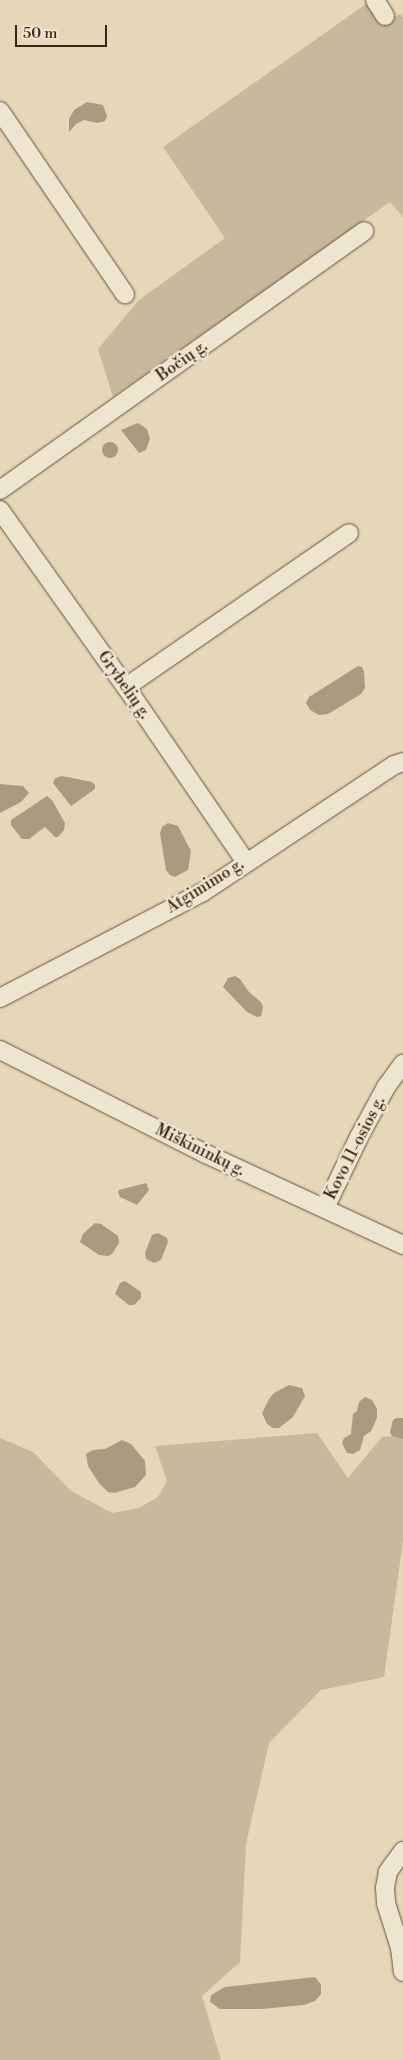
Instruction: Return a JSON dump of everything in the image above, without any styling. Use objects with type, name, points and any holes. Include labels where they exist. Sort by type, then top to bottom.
[{"type":"street","points":[[375,0],[385,16]]},
{"type":"street","points":[[0,111],[126,294]]},
{"type":"street","name":"Bočių g.","points":[[0,490],[364,232]]},
{"type":"street","name":"Grybelių g.","points":[[0,510],[126,687],[246,862]]},
{"type":"street","points":[[126,687],[349,533]]},
{"type":"street","name":"Atgimimo g.","points":[[0,998],[203,892],[394,765],[403,762]]},
{"type":"street","name":"Miškininkų g.","points":[[0,1050],[204,1153],[403,1245]]},
{"type":"street","name":"Kovo 11-osios g.","points":[[325,1208],[377,1104],[403,1064]]},
{"type":"street","points":[[403,1851],[388,1872],[385,1888],[386,1903],[400,1948],[403,1972]]},
{"type":"shaded area","points":[[369,2],[383,22],[401,14],[403,18],[403,217],[390,202],[113,397],[98,349],[139,300],[225,238],[163,147]]},
{"type":"shaded area","points":[[87,102],[103,105],[107,116],[105,121],[97,123],[84,120],[76,124],[69,132],[69,119],[74,110]]},
{"type":"shaded area","points":[[138,423],[147,429],[150,439],[146,450],[139,453],[121,430]]},
{"type":"shaded area","points":[[107,442],[113,442],[118,447],[116,456],[107,458],[102,453],[102,447]]},
{"type":"shaded area","points":[[358,666],[362,667],[364,672],[365,688],[361,694],[328,714],[319,715],[310,710],[306,703],[309,697]]},
{"type":"shaded area","points":[[62,776],[92,782],[95,785],[95,789],[71,806],[53,783],[55,778]]},
{"type":"shaded area","points":[[0,784],[23,786],[29,793],[21,802],[0,813]]},
{"type":"shaded area","points":[[47,796],[52,800],[65,823],[64,830],[58,837],[55,837],[45,827],[29,839],[22,839],[11,825],[11,820]]},
{"type":"shaded area","points":[[168,823],[178,826],[191,851],[188,870],[175,877],[166,870],[160,833],[162,827]]},
{"type":"shaded area","points":[[235,976],[261,1002],[263,1007],[261,1016],[257,1017],[247,1012],[223,987],[228,978]]},
{"type":"shaded area","points":[[146,1183],[149,1190],[137,1205],[120,1197],[119,1190]]},
{"type":"shaded area","points":[[95,1223],[101,1224],[118,1236],[119,1243],[112,1254],[108,1256],[99,1255],[80,1242],[83,1234]]},
{"type":"shaded area","points":[[158,1233],[167,1238],[168,1242],[161,1260],[154,1263],[146,1259],[145,1253],[152,1235]]},
{"type":"shaded area","points":[[125,1281],[141,1292],[141,1298],[134,1305],[129,1305],[115,1294],[120,1283]]},
{"type":"shaded area","points":[[289,1385],[302,1388],[305,1396],[293,1417],[279,1428],[273,1428],[267,1424],[262,1413],[274,1393]]},
{"type":"shaded area","points":[[365,1397],[372,1400],[377,1409],[377,1418],[371,1431],[364,1436],[360,1450],[353,1454],[347,1453],[342,1443],[344,1438],[351,1434],[353,1414],[357,1411],[359,1402]]},
{"type":"shaded area","points":[[403,1418],[403,1439],[392,1436],[390,1432],[393,1420]]},
{"type":"shaded area","points":[[317,1433],[348,1478],[382,1437],[392,1436],[403,1439],[403,1541],[384,1677],[321,1690],[269,1743],[246,1844],[240,1962],[202,1996],[221,2060],[0,2060],[0,1438],[33,1452],[71,1491],[112,1513],[139,1508],[158,1497],[167,1481],[155,1446]]},
{"type":"shaded area","points":[[122,1440],[131,1444],[145,1461],[146,1475],[135,1487],[114,1493],[108,1492],[99,1483],[88,1466],[86,1454],[93,1450],[105,1449]]},
{"type":"shaded area","points":[[315,1977],[321,1985],[321,1994],[315,2001],[304,2005],[262,2009],[220,2009],[210,2002],[211,1995],[225,1987]]}]
